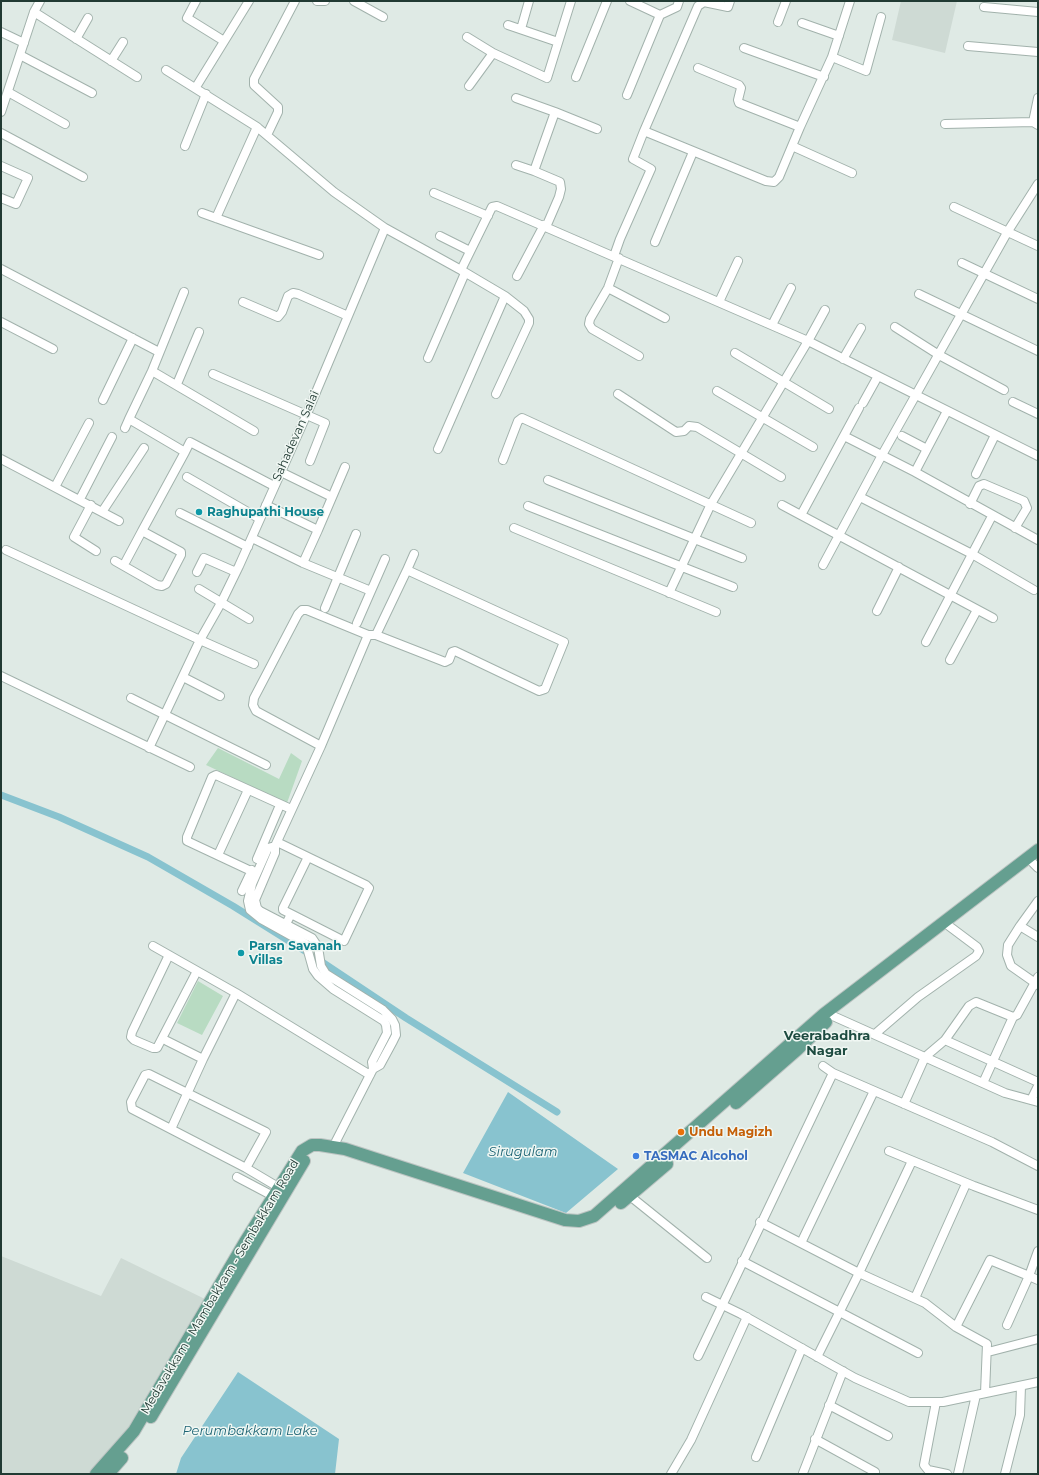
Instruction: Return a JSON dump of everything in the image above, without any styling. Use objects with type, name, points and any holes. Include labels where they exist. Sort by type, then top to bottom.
[{"type":"main road","name":"Medavakkam - Mambakkam - Sembakkam Road","points":[[108,1474],[138,1438],[275,1192],[302,1151],[312,1145],[333,1147],[451,1182],[565,1220],[579,1221],[594,1216],[830,1013],[1038,850]]},
{"type":"main road","name":"Medavakkam - Mambakkam - Sembakkam Road","points":[[931,935],[949,926],[1036,863]]},
{"type":"main road","name":"Medavakkam - Mambakkam - Sembakkam Road","points":[[96,1474],[130,1437],[188,1348],[307,1156],[314,1152],[352,1159],[564,1227],[580,1228],[597,1223],[630,1196],[798,1049],[830,1013]]},
{"type":"street","points":[[1,112],[34,12],[40,1]]},
{"type":"street","points":[[196,1],[187,18],[224,41]]},
{"type":"street","points":[[196,87],[249,1]]},
{"type":"street","points":[[267,135],[278,112],[278,106],[254,85],[254,79],[295,1]]},
{"type":"street","points":[[317,1],[325,1]]},
{"type":"street","points":[[354,1],[383,17]]},
{"type":"street","points":[[521,29],[530,1]]},
{"type":"street","points":[[467,37],[493,53],[547,78],[571,1]]},
{"type":"street","points":[[576,77],[606,1]]},
{"type":"street","points":[[630,1],[660,15]]},
{"type":"street","points":[[627,95],[660,15],[677,8],[679,1]]},
{"type":"street","points":[[639,356],[592,329],[589,324],[590,319],[608,288],[617,257],[620,239],[652,169],[632,159],[698,6],[704,2],[728,7],[730,1]]},
{"type":"street","points":[[778,22],[786,1]]},
{"type":"street","points":[[644,131],[766,181],[774,182],[782,171],[800,127],[824,77],[850,1]]},
{"type":"street","points":[[984,7],[1038,12]]},
{"type":"street","points":[[34,12],[137,77]]},
{"type":"street","points":[[832,57],[866,71],[881,17]]},
{"type":"street","points":[[76,38],[88,18]]},
{"type":"street","points":[[802,22],[839,36]]},
{"type":"street","points":[[508,25],[558,42]]},
{"type":"street","points":[[1,32],[24,42]]},
{"type":"street","points":[[111,60],[123,42]]},
{"type":"street","points":[[968,46],[1038,52]]},
{"type":"street","points":[[744,48],[824,77]]},
{"type":"street","points":[[469,86],[493,53]]},
{"type":"street","points":[[20,55],[92,92]]},
{"type":"street","points":[[698,68],[739,85],[741,88],[738,100],[739,103],[800,127]]},
{"type":"street","points":[[166,70],[196,87],[257,127],[334,192],[384,228],[505,296],[524,311],[529,319],[529,323],[496,394]]},
{"type":"street","points":[[8,92],[65,124]]},
{"type":"street","points":[[185,146],[206,94]]},
{"type":"street","points":[[516,98],[597,129]]},
{"type":"street","points":[[945,124],[1035,124],[1038,98]]},
{"type":"street","points":[[534,171],[555,112]]},
{"type":"street","points":[[216,218],[257,127]]},
{"type":"street","points":[[1,133],[83,177]]},
{"type":"street","points":[[792,146],[852,173]]},
{"type":"street","points":[[655,242],[693,152]]},
{"type":"street","points":[[516,165],[560,182],[561,189],[559,197],[545,226],[517,276]]},
{"type":"street","points":[[1,166],[28,178],[16,204],[1,198]]},
{"type":"street","points":[[823,564],[882,455],[1008,231],[1038,184]]},
{"type":"street","points":[[434,192],[488,216]]},
{"type":"street","points":[[428,358],[470,251],[492,207],[497,206],[808,341],[1038,456]]},
{"type":"street","points":[[954,207],[1038,246]]},
{"type":"street","points":[[202,213],[319,255]]},
{"type":"street","name":"Sahadevan Salai","points":[[149,748],[200,640],[221,602],[248,547],[306,416],[384,228]]},
{"type":"street","points":[[440,236],[470,251]]},
{"type":"street","points":[[719,302],[738,261]]},
{"type":"street","points":[[962,263],[1038,299]]},
{"type":"street","points":[[1,269],[159,352]]},
{"type":"street","points":[[608,288],[665,318]]},
{"type":"street","points":[[772,325],[791,288]]},
{"type":"street","points":[[124,428],[152,370],[184,292]]},
{"type":"street","points":[[243,302],[278,317],[282,312],[288,296],[293,293],[348,316]]},
{"type":"street","points":[[920,294],[1038,351]]},
{"type":"street","points":[[438,449],[505,296]]},
{"type":"street","points":[[669,593],[711,504],[742,454],[825,310]]},
{"type":"street","points":[[1,322],[53,349]]},
{"type":"street","points":[[895,327],[939,355],[1004,390]]},
{"type":"street","points":[[843,359],[861,328]]},
{"type":"street","points":[[177,384],[199,332]]},
{"type":"street","points":[[103,400],[133,338]]},
{"type":"street","points":[[735,353],[829,408]]},
{"type":"street","points":[[152,370],[254,430]]},
{"type":"street","points":[[213,374],[306,416],[326,420],[310,461]]},
{"type":"street","points":[[802,515],[878,376]]},
{"type":"street","points":[[717,391],[813,447]]},
{"type":"street","points":[[618,394],[676,432],[681,432],[689,426],[693,426],[781,476]]},
{"type":"street","points":[[1013,402],[1038,414]]},
{"type":"street","points":[[915,472],[947,411]]},
{"type":"street","points":[[503,460],[518,420],[522,418],[751,523]]},
{"type":"street","points":[[129,419],[185,452]]},
{"type":"street","points":[[56,487],[89,423]]},
{"type":"street","points":[[976,474],[995,435]]},
{"type":"street","points":[[844,436],[915,472],[970,504],[1038,540]]},
{"type":"street","points":[[902,436],[927,449]]},
{"type":"street","points":[[80,499],[112,437]]},
{"type":"street","points":[[126,561],[190,442],[274,486]]},
{"type":"street","points":[[102,512],[144,448]]},
{"type":"street","points":[[1,459],[80,499],[119,521]]},
{"type":"street","points":[[303,562],[345,468]]},
{"type":"street","points":[[281,472],[332,497]]},
{"type":"street","points":[[187,477],[260,519]]},
{"type":"street","points":[[548,480],[742,558]]},
{"type":"street","points":[[970,504],[979,486],[984,484],[1024,501],[1027,508],[1015,528]]},
{"type":"street","points":[[860,497],[972,554],[1034,590]]},
{"type":"street","points":[[91,505],[74,537],[96,551]]},
{"type":"street","points":[[266,505],[318,530]]},
{"type":"street","points":[[782,505],[993,618]]},
{"type":"street","points":[[528,506],[733,587]]},
{"type":"street","points":[[180,513],[248,547]]},
{"type":"street","points":[[926,642],[992,516]]},
{"type":"street","points":[[514,528],[716,612]]},
{"type":"street","points":[[115,561],[157,585],[162,586],[166,584],[181,553],[142,531]]},
{"type":"street","points":[[325,608],[339,578],[356,534]]},
{"type":"street","points":[[252,538],[371,591]]},
{"type":"street","points":[[6,550],[254,664]]},
{"type":"street","points":[[333,1147],[372,1072],[380,1065],[395,1036],[396,1030],[392,1019],[379,1013],[312,969],[306,944],[261,915],[252,900],[263,868],[275,853],[276,844],[291,809],[372,635],[414,554]]},
{"type":"street","points":[[197,572],[204,558],[236,572]]},
{"type":"street","points":[[356,623],[385,559]]},
{"type":"street","points":[[877,611],[899,567]]},
{"type":"street","points":[[321,746],[256,711],[253,705],[254,698],[298,614],[302,610],[306,610],[445,662],[448,660],[452,652],[455,651],[539,691],[545,689],[564,642],[560,638],[407,570]]},
{"type":"street","points":[[199,589],[249,619]]},
{"type":"street","points":[[950,660],[977,610]]},
{"type":"street","points":[[1,676],[190,767]]},
{"type":"street","points":[[183,677],[220,696]]},
{"type":"street","points":[[131,698],[266,764]]},
{"type":"street","points":[[251,871],[187,841],[187,837],[212,777],[216,775],[291,809]]},
{"type":"street","points":[[218,855],[248,790]]},
{"type":"street","points":[[242,891],[280,805]]},
{"type":"street","points":[[276,844],[308,857],[366,885],[369,888],[344,941],[283,910],[308,857]]},
{"type":"street","points":[[983,1083],[1013,1018],[1037,982],[1011,966],[1007,955],[1008,945],[1038,901]]},
{"type":"street","points":[[286,924],[291,914]]},
{"type":"street","points":[[261,915],[286,924],[312,938],[318,947],[324,977]]},
{"type":"street","points":[[875,1034],[918,997],[976,956],[979,951],[977,947],[949,926]]},
{"type":"street","points":[[1020,926],[1038,937]]},
{"type":"street","points":[[306,944],[312,938]]},
{"type":"street","points":[[153,946],[372,1072]]},
{"type":"street","points":[[169,955],[132,1032],[131,1037],[134,1040],[153,1048],[158,1047],[197,971]]},
{"type":"street","points":[[171,1129],[203,1059],[236,993]]},
{"type":"street","points":[[904,1104],[925,1057],[945,1040],[973,1002],[1013,1018]]},
{"type":"street","points":[[372,1072],[372,1062],[387,1034],[386,1025],[379,1013]]},
{"type":"street","points":[[830,1013],[1005,1093],[1035,1101],[1038,1086]]},
{"type":"street","points":[[387,1034],[395,1036]]},
{"type":"street","points":[[945,1040],[1038,1082]]},
{"type":"street","points":[[167,1041],[203,1059]]},
{"type":"street","points":[[823,1066],[833,1073],[992,1142],[1038,1166]]},
{"type":"street","points":[[698,1356],[760,1222],[833,1073]]},
{"type":"street","points":[[246,1168],[266,1132],[148,1074],[145,1075],[131,1102],[132,1108],[246,1168],[275,1192]]},
{"type":"street","points":[[801,1243],[874,1091]]},
{"type":"street","points":[[889,1151],[966,1184],[1038,1210]]},
{"type":"street","points":[[817,1357],[912,1161]]},
{"type":"street","points":[[237,1177],[275,1192]]},
{"type":"street","points":[[915,1298],[966,1184]]},
{"type":"street","points":[[630,1196],[707,1258]]},
{"type":"street","points":[[760,1222],[859,1273],[925,1303],[956,1327],[987,1344],[988,1352],[981,1394],[958,1474]]},
{"type":"street","points":[[1007,1325],[1029,1276],[1038,1251]]},
{"type":"street","points":[[956,1327],[990,1260],[1038,1280]]},
{"type":"street","points":[[742,1261],[918,1353]]},
{"type":"street","points":[[706,1297],[747,1317],[817,1357],[900,1399],[909,1402],[936,1402],[1038,1382]]},
{"type":"street","points":[[671,1474],[690,1440],[747,1317]]},
{"type":"street","points":[[988,1352],[1038,1339]]},
{"type":"street","points":[[756,1457],[802,1348]]},
{"type":"street","points":[[803,1474],[815,1439],[843,1370]]},
{"type":"street","points":[[1005,1474],[1020,1414],[1021,1386]]},
{"type":"street","points":[[936,1402],[924,1465],[928,1470],[947,1474]]},
{"type":"street","points":[[829,1405],[888,1436]]},
{"type":"street","points":[[815,1439],[875,1472]]},
{"type":"shaded area","points":[[901,1],[957,1],[945,53],[892,40]]},
{"type":"shaded area","points":[[1,1256],[101,1296],[121,1258],[207,1300],[102,1474],[1,1474]]},
{"type":"green space","points":[[218,748],[279,779],[291,753],[302,761],[287,803],[206,765]]},
{"type":"green space","points":[[198,981],[223,996],[202,1035],[177,1023]]},
{"type":"water","name":"Sirugulam","points":[[508,1092],[618,1169],[566,1213],[463,1173]]},
{"type":"water","name":"Perumbakkam Lake","points":[[238,1372],[339,1439],[335,1474],[176,1474],[181,1458]]},
{"type":"waterway","points":[[1,795],[59,817],[148,857],[233,906],[305,951]]},
{"type":"waterway","points":[[322,962],[406,1018],[557,1112]]},
{"type":"place","name":"Raghupathi House","points":[[199,512]]},
{"type":"place","name":"Parsn Savanah Villas","points":[[241,953]]},
{"type":"place","name":"Undu Magizh","points":[[681,1132]]},
{"type":"place","name":"TASMAC Alcohol","points":[[636,1156]]},
{"type":"district","name":"Veerabadhra Nagar","points":[[827,1044]]}]
